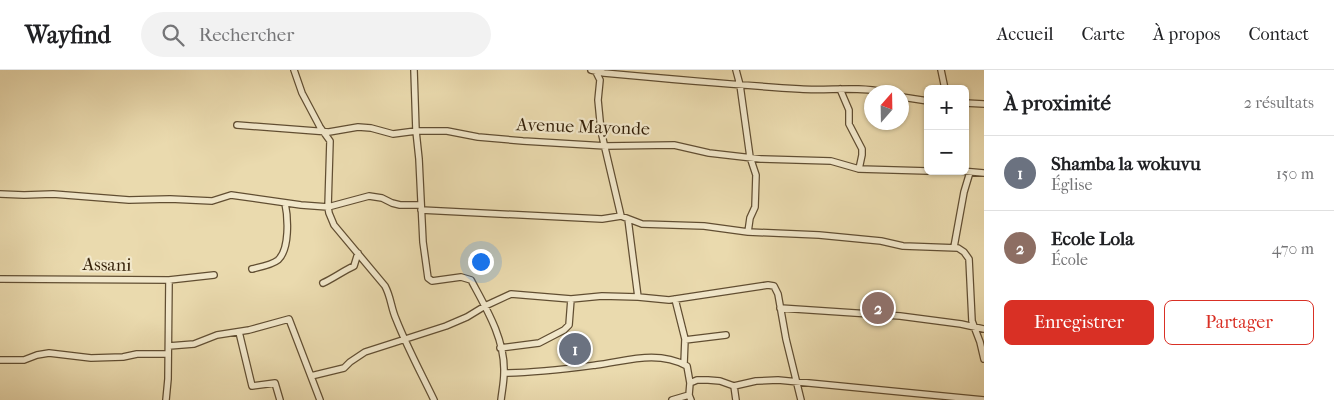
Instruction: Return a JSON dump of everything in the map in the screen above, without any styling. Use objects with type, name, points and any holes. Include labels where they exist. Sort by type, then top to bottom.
[{"type":"street","points":[[294,70],[302,93],[330,141],[328,207],[334,225],[382,281],[389,293],[393,311],[404,339],[434,400]]},
{"type":"street","points":[[414,70],[424,262],[428,279],[432,281],[461,276],[468,278],[485,306],[496,330],[500,348],[504,372],[501,400]]},
{"type":"street","points":[[736,70],[740,85],[750,157],[756,175],[755,207],[750,218],[748,232]]},
{"type":"street","points":[[941,70],[943,85]]},
{"type":"street","points":[[594,71],[648,73],[740,85],[864,91]]},
{"type":"street","points":[[594,71],[600,80],[598,100],[601,131],[621,216]]},
{"type":"street","points":[[840,90],[849,110],[848,117],[852,131],[862,149],[860,168]]},
{"type":"street","points":[[909,98],[924,100]]},
{"type":"street","points":[[969,103],[984,104]]},
{"type":"street","name":"Avenue Mayonde","points":[[237,125],[324,132],[358,127],[371,128],[393,134],[416,131],[447,131],[509,140],[606,146],[674,145],[709,153],[831,161],[860,168],[924,171]]},
{"type":"street","points":[[954,247],[964,192],[970,172],[984,173]]},
{"type":"street","points":[[0,194],[53,194],[129,200],[212,201],[231,195],[261,201],[328,207],[369,196],[382,198],[400,205],[421,208],[592,219],[621,216],[642,224],[711,227],[748,232],[851,238],[881,241],[910,247],[954,247],[961,249],[968,259],[972,321],[984,358]]},
{"type":"street","points":[[252,269],[274,262],[282,256],[287,233],[288,216],[285,203]]},
{"type":"street","points":[[628,219],[638,297]]},
{"type":"street","points":[[323,283],[354,266],[358,253]]},
{"type":"street","name":"Assani","points":[[0,279],[168,280],[214,275]]},
{"type":"street","points":[[166,400],[169,346],[168,280]]},
{"type":"street","points":[[311,376],[344,368],[365,352],[446,326],[514,294],[570,299],[602,296],[638,297],[663,301],[768,284],[776,288],[801,400]]},
{"type":"street","points":[[500,348],[539,343],[564,330],[568,325],[570,299]]},
{"type":"street","points":[[675,299],[685,340],[684,364]]},
{"type":"street","points":[[780,308],[900,316],[954,323],[984,330]]},
{"type":"street","points":[[169,346],[194,344],[217,335],[238,332],[289,319],[320,400]]},
{"type":"street","points":[[238,332],[252,386],[275,383],[280,400]]},
{"type":"street","points":[[685,340],[726,335]]},
{"type":"street","points":[[0,360],[24,360],[37,354],[49,353],[91,358],[123,357],[137,354],[168,354]]},
{"type":"street","points":[[504,372],[530,373],[648,357],[662,357],[688,367],[690,397],[672,400]]},
{"type":"street","points":[[690,383],[697,380],[708,380],[720,381],[734,386],[756,381],[778,380],[984,400]]},
{"type":"street","points":[[734,386],[736,400]]},
{"type":"place","name":"Ecole Lola","points":[[878,308]]},
{"type":"place","name":"Shamba la wokuvu","points":[[575,349]]}]
